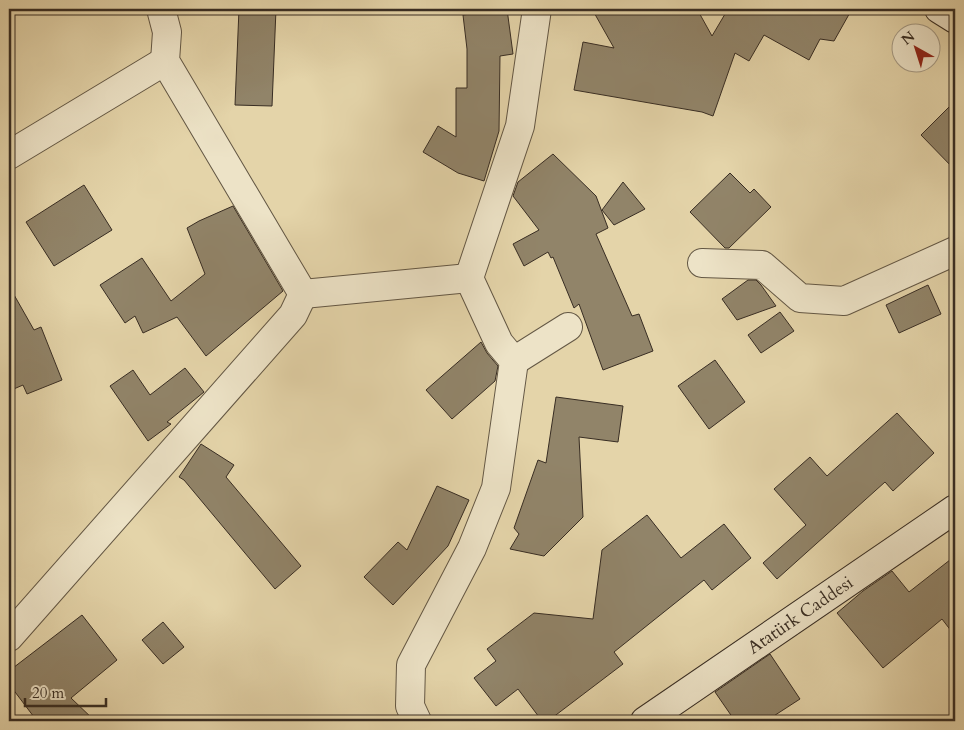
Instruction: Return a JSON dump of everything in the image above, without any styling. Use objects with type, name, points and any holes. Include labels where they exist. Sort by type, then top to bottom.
[{"type":"street","points":[[160,9],[166,32],[165,61],[303,294]]},
{"type":"street","points":[[417,721],[410,706],[411,665],[472,548],[496,488],[514,361],[499,343],[469,278],[520,126],[537,9]]},
{"type":"street","points":[[939,9],[955,20]]},
{"type":"street","points":[[9,154],[165,61]]},
{"type":"street","points":[[702,263],[762,265],[800,298],[844,300],[955,251]]},
{"type":"street","points":[[303,294],[469,278]]},
{"type":"street","points":[[9,637],[293,315],[303,294]]},
{"type":"street","points":[[514,361],[568,327]]},
{"type":"street","name":"Atatürk Caddesi","points":[[645,721],[955,509]]},
{"type":"building","points":[[239,9],[276,9],[272,106],[235,105]]},
{"type":"building","points":[[507,9],[513,54],[500,56],[499,131],[484,181],[458,173],[423,152],[438,126],[456,137],[456,88],[467,88],[467,49],[463,15]]},
{"type":"building","points":[[592,9],[697,9],[712,36],[728,9],[852,9],[834,41],[820,39],[809,60],[764,35],[749,61],[735,53],[713,116],[702,112],[574,90],[583,42],[614,48]]},
{"type":"building","points":[[955,101],[955,170],[921,135]]},
{"type":"building","points":[[553,154],[596,196],[608,228],[596,234],[632,316],[639,314],[653,351],[603,370],[579,304],[574,308],[553,257],[551,258],[548,252],[524,266],[513,244],[539,230],[513,196],[518,182]]},
{"type":"building","points":[[730,173],[750,193],[754,189],[771,207],[729,248],[725,248],[690,212]]},
{"type":"building","points":[[623,182],[645,209],[614,225],[602,210]]},
{"type":"building","points":[[84,185],[112,230],[54,266],[26,222]]},
{"type":"building","points":[[233,206],[283,291],[206,356],[177,317],[143,333],[135,316],[125,323],[100,285],[142,258],[171,301],[205,274],[187,228]]},
{"type":"building","points":[[748,280],[756,280],[776,306],[737,320],[722,299]]},
{"type":"building","points":[[928,285],[941,314],[899,333],[886,305]]},
{"type":"building","points":[[9,286],[34,330],[41,327],[62,380],[27,394],[23,385],[9,391]]},
{"type":"building","points":[[780,312],[794,331],[761,353],[748,335]]},
{"type":"building","points":[[481,342],[498,366],[495,381],[452,419],[426,390]]},
{"type":"building","points":[[715,360],[745,402],[709,429],[678,386]]},
{"type":"building","points":[[185,368],[204,392],[167,422],[171,424],[148,441],[110,386],[133,370],[150,395]]},
{"type":"building","points":[[556,397],[623,406],[618,442],[579,437],[583,517],[544,556],[510,549],[519,534],[514,528],[538,460],[546,463]]},
{"type":"building","points":[[897,413],[934,453],[893,491],[885,482],[777,579],[763,563],[806,525],[774,489],[810,457],[827,476]]},
{"type":"building","points":[[201,444],[234,465],[226,477],[301,566],[275,589],[184,480],[179,477]]},
{"type":"building","points":[[437,486],[469,500],[448,546],[393,605],[364,577],[398,542],[407,550]]},
{"type":"building","points":[[647,515],[681,558],[724,524],[751,558],[712,590],[704,580],[614,652],[623,664],[548,721],[542,721],[518,689],[496,706],[474,678],[496,661],[487,649],[534,613],[593,619],[602,550]]},
{"type":"building","points":[[955,556],[955,636],[942,619],[883,668],[837,613],[863,591],[892,571],[909,592]]},
{"type":"building","points":[[82,615],[117,660],[71,698],[95,721],[37,721],[9,684],[9,671]]},
{"type":"building","points":[[163,622],[184,647],[163,664],[142,640]]},
{"type":"building","points":[[770,654],[800,699],[766,721],[735,721],[715,692]]}]
